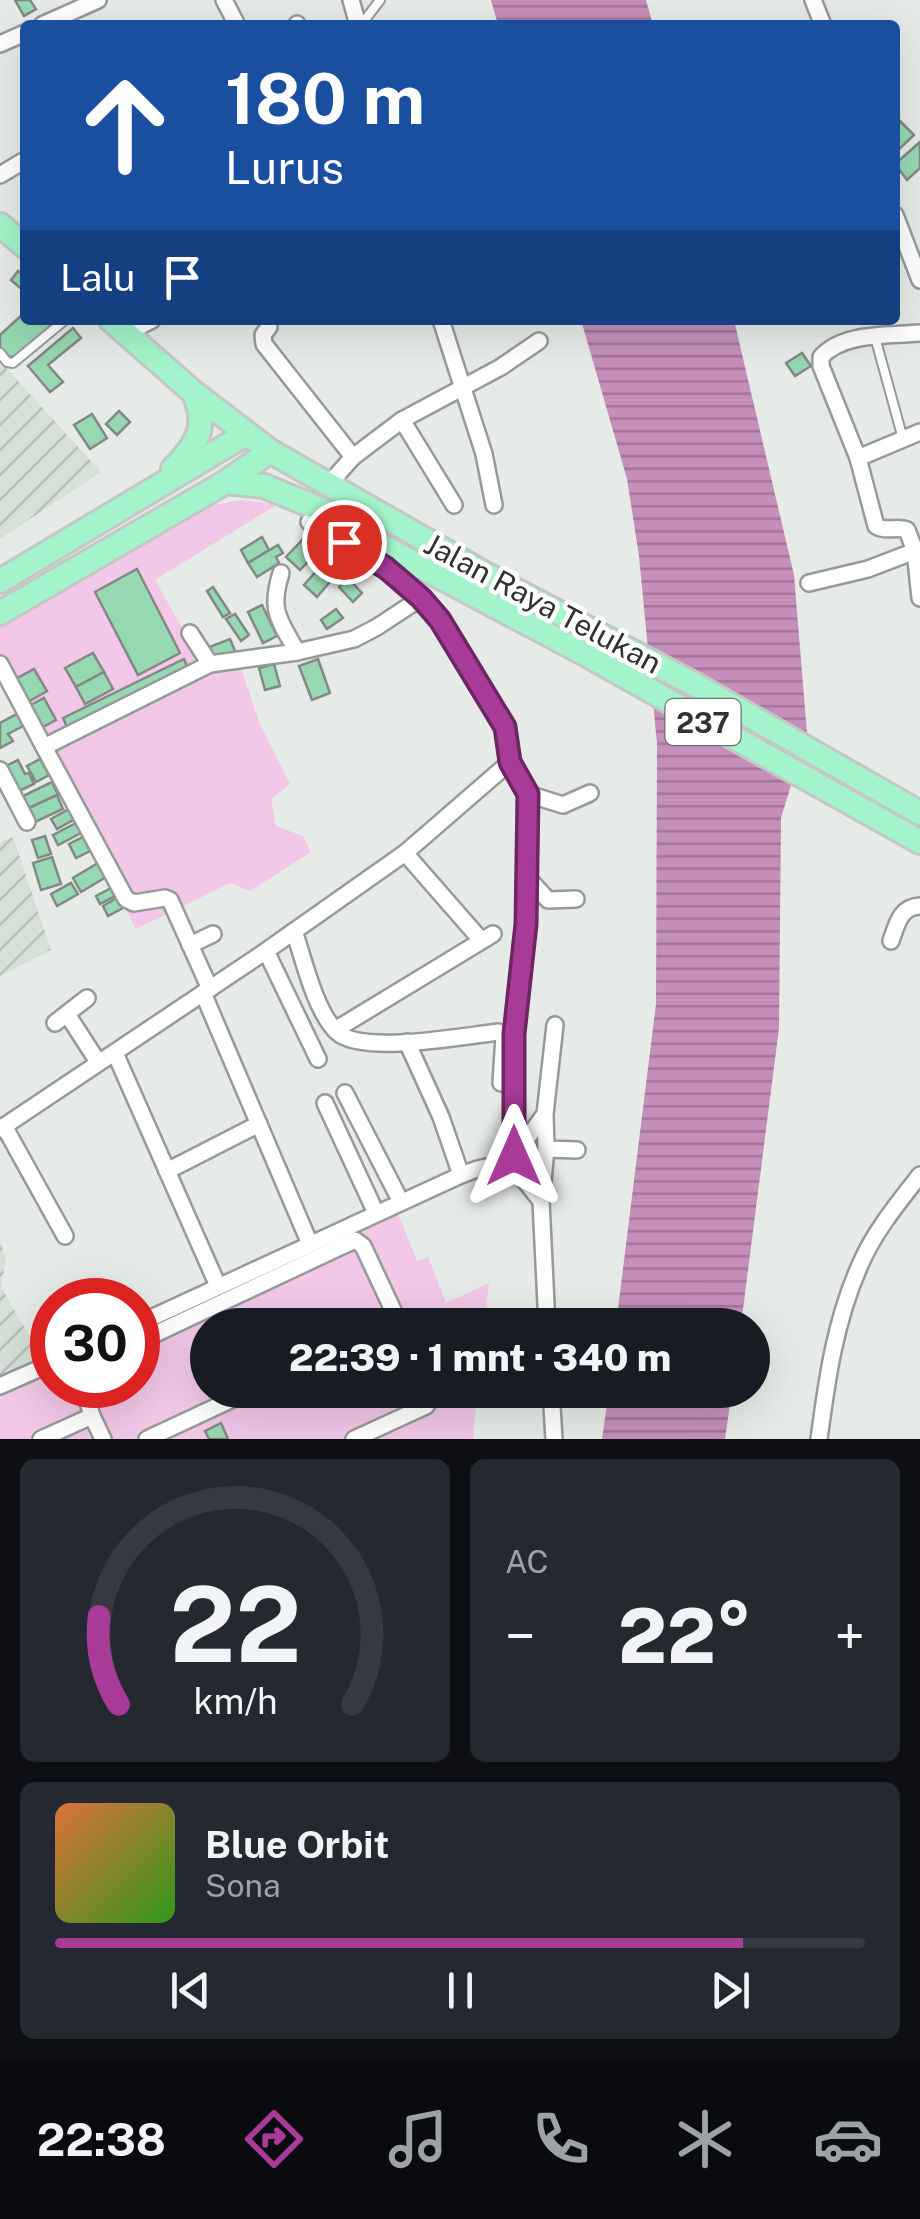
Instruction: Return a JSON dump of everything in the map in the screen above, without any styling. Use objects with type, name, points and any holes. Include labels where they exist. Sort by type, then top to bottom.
[{"type":"main road","points":[[0,225],[20,242]]},
{"type":"main road","name":"Jalan Raya Telukan","points":[[119,327],[194,393],[270,452],[920,813]]},
{"type":"main road","points":[[156,486],[180,462],[200,429],[201,414],[194,393]]},
{"type":"main road","points":[[0,582],[246,434]]},
{"type":"main road","points":[[0,613],[226,482],[270,452]]},
{"type":"main road","name":"Jalan Raya Telukan","points":[[226,482],[264,486],[322,510],[920,842]]},
{"type":"street","points":[[53,20],[98,0]]},
{"type":"street","points":[[900,228],[919,275]]},
{"type":"street","points":[[268,325],[264,344],[353,457]]},
{"type":"street","points":[[443,325],[484,454],[494,506]]},
{"type":"street","points":[[920,333],[839,344],[821,357],[858,458],[876,526],[906,530],[917,550],[920,598]]},
{"type":"street","points":[[328,485],[353,457],[402,420],[500,367],[539,341]]},
{"type":"street","points":[[402,420],[454,505]]},
{"type":"street","points":[[858,458],[920,432]]},
{"type":"street","points":[[310,522],[386,568],[440,620],[505,727],[510,762],[528,794],[526,924],[514,1034],[513,1161],[540,1201]]},
{"type":"street","points":[[809,584],[868,569],[917,550]]},
{"type":"street","points":[[281,573],[274,607],[297,652]]},
{"type":"street","points":[[44,747],[210,664],[297,652],[354,639],[421,598]]},
{"type":"street","points":[[190,633],[210,664]]},
{"type":"street","points":[[0,664],[126,899],[134,903],[170,900],[310,1244]]},
{"type":"street","points":[[65,1236],[2,1128],[405,853],[510,762]]},
{"type":"street","points":[[0,770],[28,822]]},
{"type":"street","points":[[528,794],[563,805],[590,793]]},
{"type":"street","points":[[335,1030],[486,937],[405,853]]},
{"type":"street","points":[[528,877],[548,900],[576,899]]},
{"type":"street","points":[[891,941],[902,913],[920,906]]},
{"type":"street","points":[[294,931],[314,993],[335,1030],[360,1043],[498,1032],[504,1036],[500,1084]]},
{"type":"street","points":[[190,945],[213,934]]},
{"type":"street","points":[[266,951],[318,1059]]},
{"type":"street","points":[[87,998],[61,1018],[98,1062]]},
{"type":"street","points":[[546,1308],[540,1201],[555,1025]]},
{"type":"street","points":[[407,1042],[441,1116],[461,1175]]},
{"type":"street","points":[[115,1052],[218,1286]]},
{"type":"street","points":[[346,1093],[401,1202]]},
{"type":"street","points":[[325,1103],[376,1213]]},
{"type":"street","points":[[160,1314],[461,1175],[513,1161],[545,1114]]},
{"type":"street","points":[[167,1170],[259,1124]]},
{"type":"street","points":[[546,1150],[578,1150]]},
{"type":"street","points":[[819,1439],[838,1326],[860,1264],[920,1174]]},
{"type":"street","points":[[210,1308],[354,1240],[364,1246],[389,1308]]},
{"type":"street","points":[[160,1332],[190,1317]]},
{"type":"street","points":[[0,1386],[30,1373]]},
{"type":"street","points":[[90,1408],[104,1439]]},
{"type":"street","points":[[147,1439],[213,1408]]},
{"type":"street","points":[[354,1439],[422,1408]]},
{"type":"street","points":[[552,1408],[554,1439]]},
{"type":"street","points":[[41,1439],[92,1416]]},
{"type":"lane","points":[[363,20],[380,0]]},
{"type":"lane","points":[[0,354],[12,363],[59,325]]},
{"type":"lane","points":[[876,337],[902,439]]},
{"type":"shaded area","points":[[491,0],[646,0],[652,20],[497,20]]},
{"type":"shaded area","points":[[582,325],[735,325],[794,575],[807,733],[781,818],[779,1028],[743,1308],[618,1308],[656,1004],[657,744],[639,556],[627,479]]},
{"type":"shaded area","points":[[0,361],[101,472],[0,539]]},
{"type":"shaded area","points":[[240,500],[278,504],[155,580],[199,658],[41,742],[0,669],[0,626],[186,511]]},
{"type":"shaded area","points":[[240,665],[259,722],[290,784],[271,799],[276,826],[303,836],[311,852],[250,891],[230,883],[136,929],[45,751],[194,675]]},
{"type":"shaded area","points":[[13,837],[51,950],[0,976],[0,842]]},
{"type":"shaded area","points":[[396,1209],[417,1261],[428,1257],[446,1303],[489,1283],[486,1308],[190,1308],[190,1408],[476,1408],[473,1439],[0,1439],[0,1396],[30,1382],[30,1408],[160,1408],[160,1321]]},
{"type":"shaded area","points":[[0,1240],[6,1258],[1,1287],[30,1337],[30,1364],[0,1378]]},
{"type":"shaded area","points":[[606,1408],[729,1408],[725,1439],[602,1439]]},
{"type":"building","points":[[15,0],[30,0],[36,9],[24,16]]},
{"type":"building","points":[[900,121],[914,135],[900,148]]},
{"type":"building","points":[[920,142],[920,168],[907,180],[900,171],[900,160]]},
{"type":"building","points":[[18,271],[20,288],[11,280]]},
{"type":"building","points":[[20,317],[20,325],[51,325],[20,356],[8,357],[0,347],[0,335]]},
{"type":"building","points":[[73,328],[81,338],[48,365],[63,382],[50,392],[28,366]]},
{"type":"building","points":[[802,353],[811,366],[795,376],[786,363]]},
{"type":"building","points":[[119,411],[130,422],[117,435],[106,424]]},
{"type":"building","points":[[92,414],[107,438],[90,449],[74,425]]},
{"type":"building","points":[[262,537],[269,550],[248,563],[241,550]]},
{"type":"building","points":[[304,538],[318,551],[300,570],[286,557]]},
{"type":"building","points":[[278,545],[283,553],[276,557],[279,563],[257,577],[248,563]]},
{"type":"building","points":[[322,565],[335,576],[317,597],[304,585]]},
{"type":"building","points":[[137,569],[180,653],[138,675],[95,592]]},
{"type":"building","points":[[348,578],[362,593],[353,602],[339,587]]},
{"type":"building","points":[[213,587],[230,613],[223,617],[207,591]]},
{"type":"building","points":[[262,605],[277,636],[263,643],[248,612]]},
{"type":"building","points":[[336,609],[343,618],[327,629],[321,620]]},
{"type":"building","points":[[235,614],[249,635],[241,641],[226,619]]},
{"type":"building","points":[[230,639],[236,653],[213,662],[207,648]]},
{"type":"building","points":[[93,653],[104,672],[76,687],[65,668]]},
{"type":"building","points":[[184,659],[189,671],[69,732],[63,718]]},
{"type":"building","points":[[318,659],[330,693],[312,700],[299,666]]},
{"type":"building","points":[[274,664],[280,686],[265,690],[259,668]]},
{"type":"building","points":[[34,669],[47,691],[26,703],[14,680]]},
{"type":"building","points":[[104,672],[113,689],[85,704],[76,687]]},
{"type":"building","points":[[44,698],[56,720],[41,728],[29,706]]},
{"type":"building","points":[[17,714],[23,726],[8,734],[13,741],[0,748],[0,723]]},
{"type":"building","points":[[40,759],[49,775],[36,782],[27,766]]},
{"type":"building","points":[[18,760],[34,784],[17,792],[4,767]]},
{"type":"building","points":[[52,782],[58,795],[29,808],[23,796]]},
{"type":"building","points":[[57,795],[63,809],[35,822],[29,808]]},
{"type":"building","points":[[69,809],[75,819],[57,829],[51,819]]},
{"type":"building","points":[[76,823],[81,833],[58,845],[53,835]]},
{"type":"building","points":[[45,836],[51,854],[38,858],[32,840]]},
{"type":"building","points":[[83,837],[90,851],[76,858],[69,844]]},
{"type":"building","points":[[52,857],[61,884],[41,890],[33,863]]},
{"type":"building","points":[[98,863],[106,877],[81,892],[73,878]]},
{"type":"building","points":[[71,883],[78,894],[57,906],[51,894]]},
{"type":"building","points":[[113,887],[117,895],[100,904],[96,896]]},
{"type":"building","points":[[117,898],[123,908],[108,916],[103,906]]},
{"type":"building","points":[[221,1423],[228,1439],[209,1439],[205,1431]]},
{"type":"route","points":[[344,542],[386,568],[440,620],[505,727],[510,762],[528,794],[526,924],[514,1034],[514,1156]]}]
